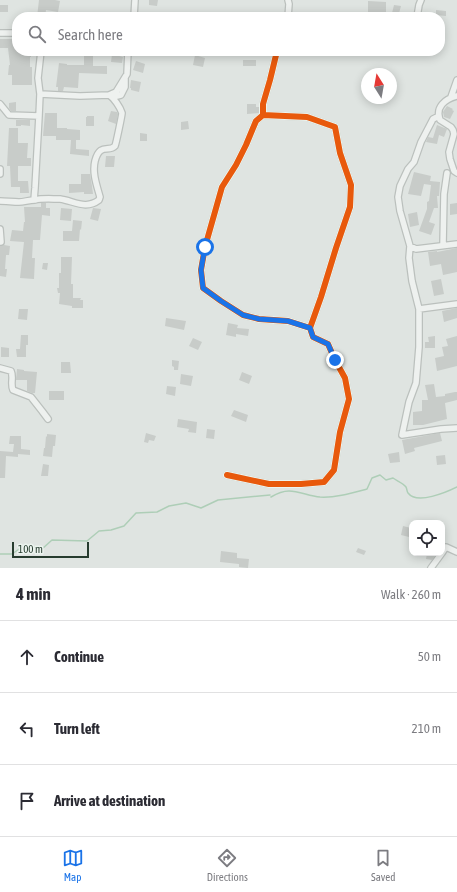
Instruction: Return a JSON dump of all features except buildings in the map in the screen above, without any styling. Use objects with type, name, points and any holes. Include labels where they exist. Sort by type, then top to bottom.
[{"type":"street","points":[[134,12],[135,0]]},
{"type":"street","points":[[288,0],[288,12]]},
{"type":"street","points":[[418,12],[421,0]]},
{"type":"street","points":[[0,33],[12,33]]},
{"type":"street","points":[[34,200],[36,188],[40,94],[38,78],[40,56]]},
{"type":"street","points":[[40,94],[111,96],[116,92],[127,74],[128,56]]},
{"type":"street","points":[[263,115],[263,104],[276,56]]},
{"type":"street","points":[[457,80],[454,96],[445,101],[441,106],[438,116],[433,119],[421,142],[414,162],[408,169],[400,186],[398,197],[400,211],[410,246],[409,258],[412,281],[419,309],[419,347],[416,383],[409,402],[402,435],[441,428],[457,428]]},
{"type":"street","points":[[0,201],[19,202],[34,200],[60,200],[69,201],[80,205],[97,202],[100,197],[94,173],[95,161],[100,150],[114,147],[122,116],[122,112],[111,96]]},
{"type":"street","points":[[0,104],[9,115],[39,116]]},
{"type":"street","points":[[227,475],[269,484],[324,482],[334,470],[340,432],[349,399],[345,378],[328,344],[313,337],[310,328],[350,207],[351,185],[340,153],[335,126],[307,117],[263,115],[256,121],[236,165],[222,187],[205,247],[201,270],[203,288],[243,315],[259,319],[288,321],[310,328]]},
{"type":"street","points":[[438,116],[440,120],[453,130],[454,134],[449,152],[454,171],[457,174]]},
{"type":"street","points":[[0,169],[0,174]]},
{"type":"street","points":[[443,245],[444,194],[447,173]]},
{"type":"street","points":[[0,229],[1,242]]},
{"type":"street","points":[[410,246],[416,249],[457,244]]},
{"type":"street","points":[[419,309],[457,304]]},
{"type":"street","points":[[0,368],[11,371],[13,378],[13,390],[31,397],[48,419]]},
{"type":"street","points":[[445,548],[446,547],[457,552]]},
{"type":"street","points":[[431,568],[440,556]]},
{"type":"waterway","points":[[271,497],[282,492],[289,491],[320,497],[344,495],[367,489],[372,478],[380,475],[386,480],[393,478],[402,483],[406,487],[408,493],[418,498],[425,498],[457,487]]},
{"type":"waterway","points":[[0,554],[12,554],[25,545],[42,549],[52,540],[87,541],[99,531],[111,530],[124,526],[136,513],[157,512],[169,506],[186,503],[201,508],[218,500],[270,495]]},
{"type":"cycle path","points":[[276,56],[263,104],[263,115],[256,121],[236,165],[222,187],[205,247],[201,270],[203,288],[243,315],[259,319],[288,321],[310,328]]},
{"type":"cycle path","points":[[227,475],[269,484],[324,482],[334,470],[340,432],[349,399],[345,378],[328,344],[313,337],[310,328],[350,207],[351,185],[340,153],[335,127],[307,117],[263,115]]},
{"type":"route","points":[[205,247],[201,270],[203,288],[243,315],[259,319],[288,321],[310,328],[313,337],[328,344],[335,360]]}]
